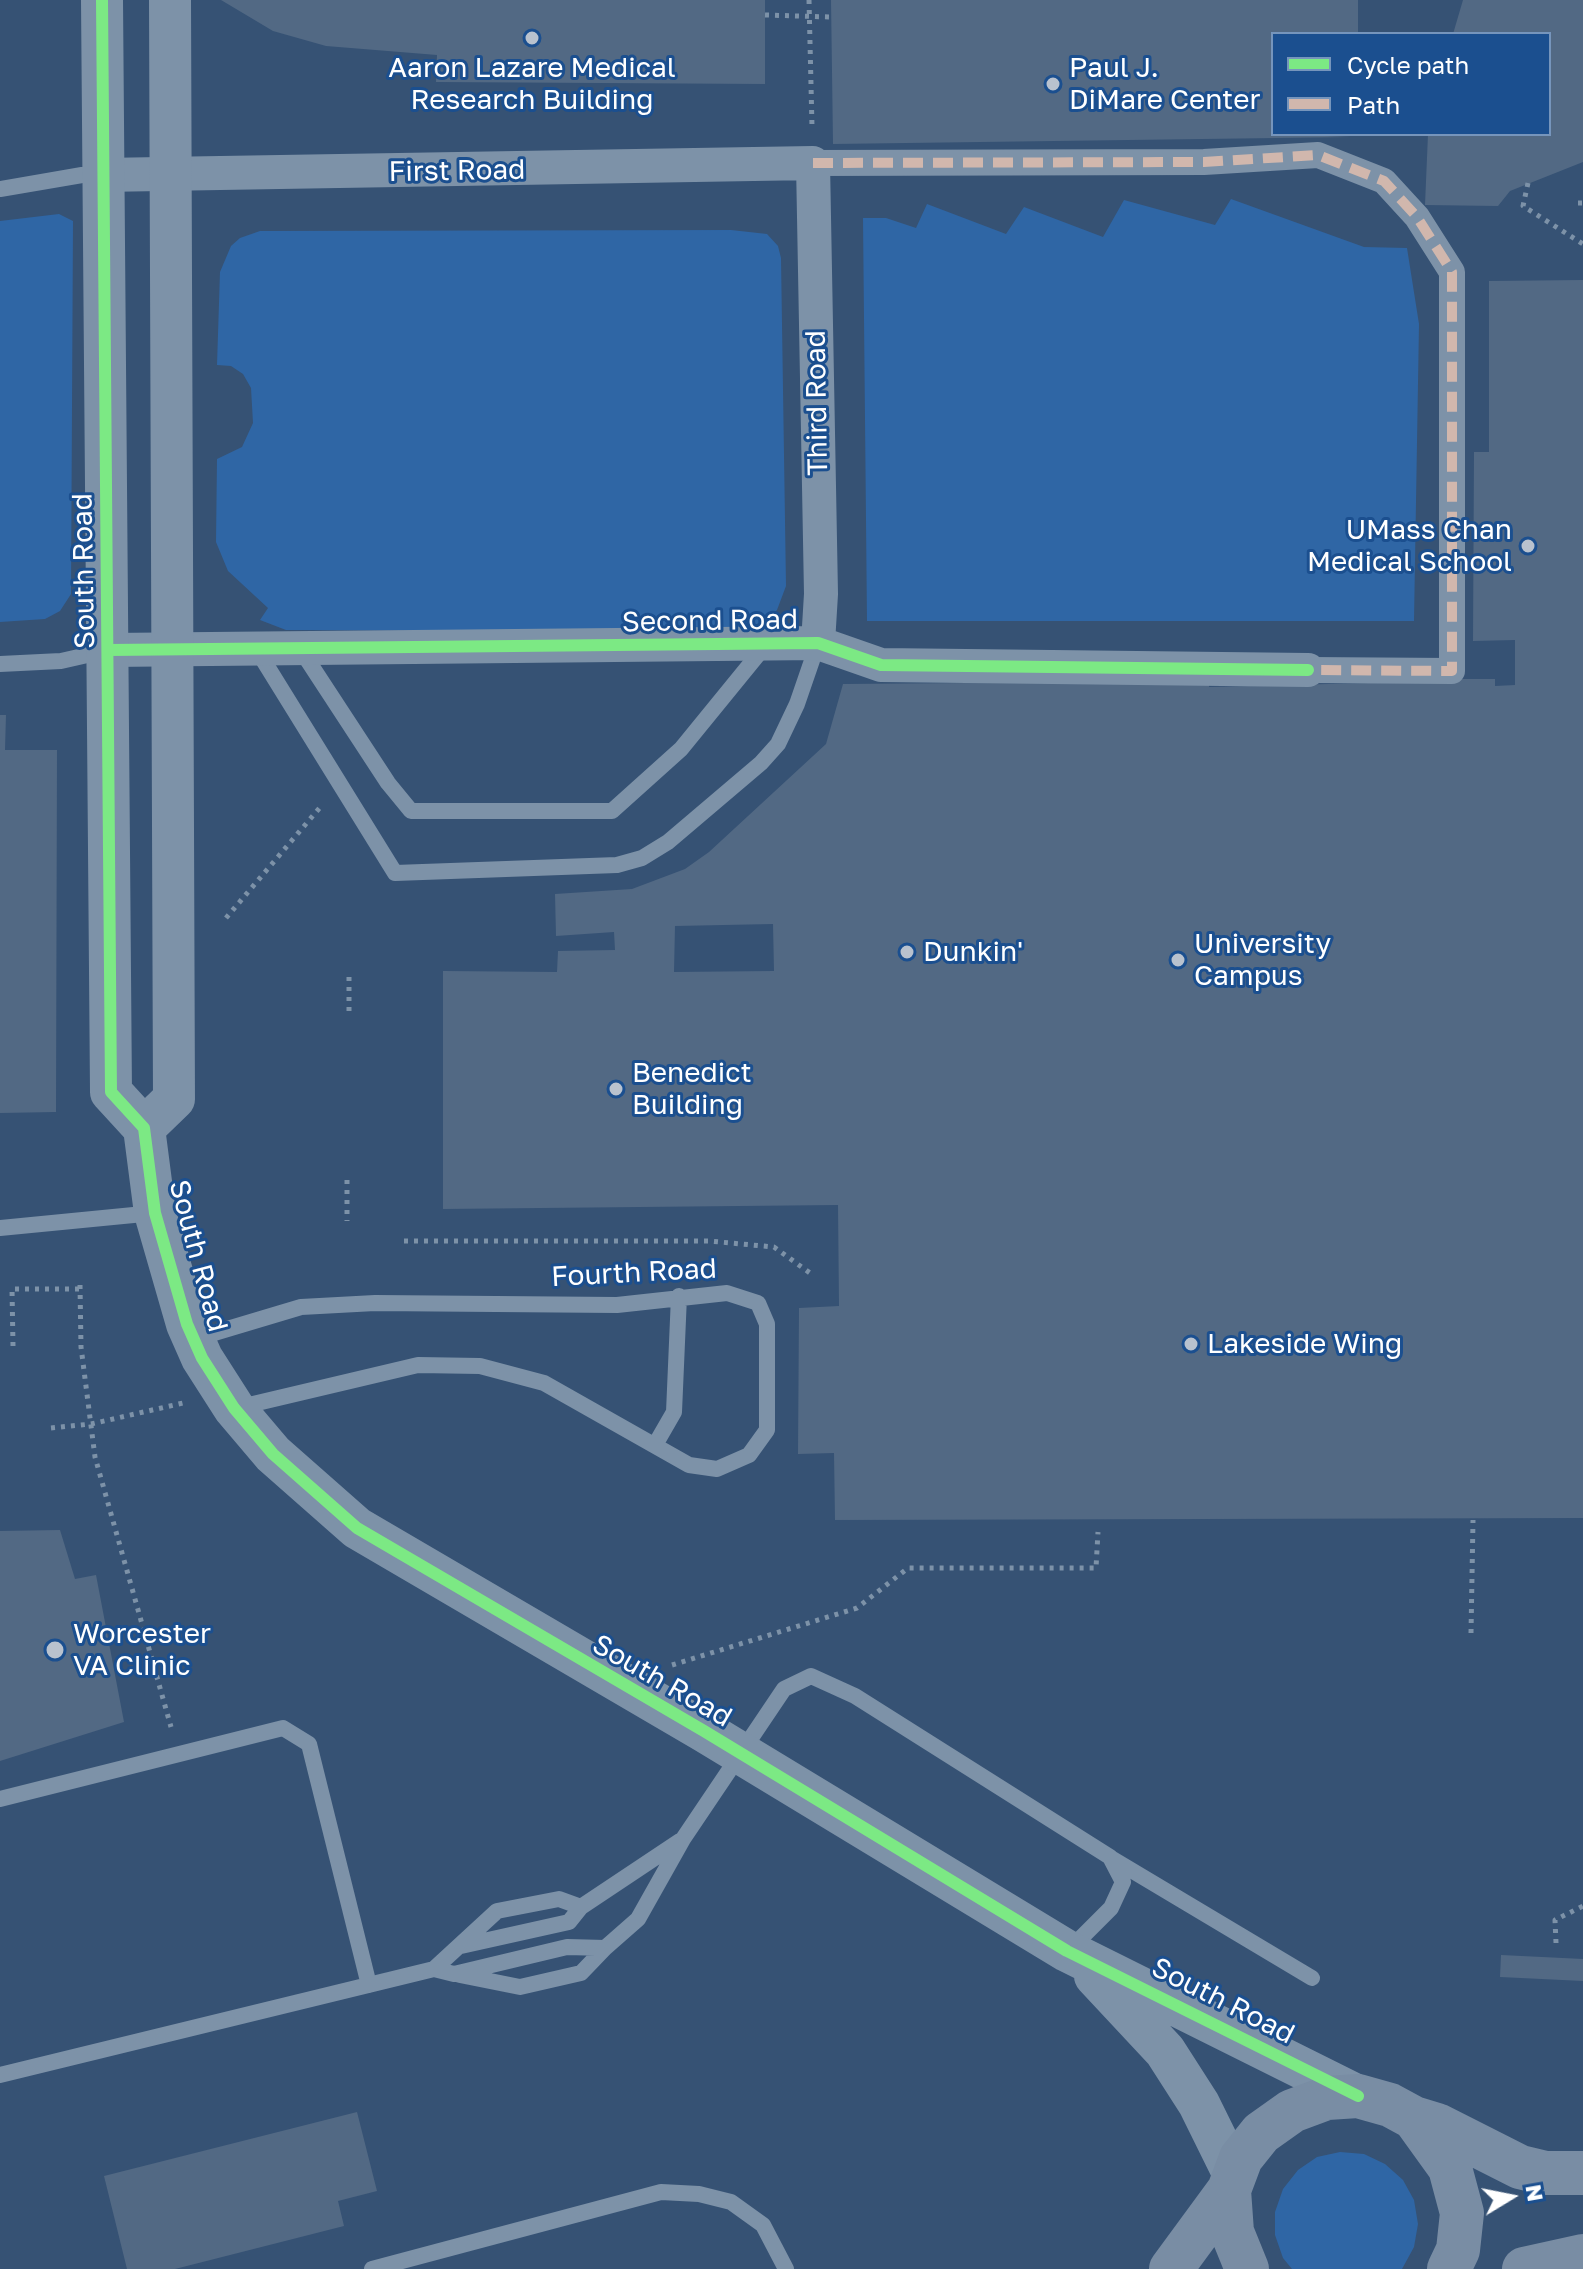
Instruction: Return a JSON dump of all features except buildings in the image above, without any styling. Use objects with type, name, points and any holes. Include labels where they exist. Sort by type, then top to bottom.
[{"type":"main road","points":[[1171,2269],[1231,2182],[1251,2144],[1277,2119],[1310,2103],[1358,2096],[1390,2105],[1414,2118],[1437,2125],[1520,2167],[1545,2173],[1583,2173]]},
{"type":"main road","points":[[1414,2118],[1450,2168],[1458,2190],[1462,2213],[1458,2250],[1449,2269]]},
{"type":"main road","points":[[1231,2182],[1232,2232],[1247,2269]]},
{"type":"main road","points":[[1524,2269],[1583,2256]]},
{"type":"street","name":"South Road","points":[[102,0],[111,1092],[144,1128],[155,1213],[194,1339],[228,1399],[273,1454],[357,1528],[1067,1951],[1358,2096]]},
{"type":"street","points":[[144,1128],[174,1099],[170,0]]},
{"type":"street","points":[[813,163],[1204,162],[1318,155],[1384,181],[1417,217],[1452,272],[1452,671],[1308,670]]},
{"type":"street","name":"First Road","points":[[102,175],[813,163]]},
{"type":"street","name":"Third Road","points":[[813,163],[821,594],[818,643]]},
{"type":"street","name":"Second Road","points":[[109,650],[818,643],[881,665],[1308,670]]},
{"type":"street","name":"South Road","points":[[1067,1951],[1111,1991],[1165,2051],[1199,2104],[1231,2182]]},
{"type":"lane","points":[[0,189],[82,175],[102,175]]},
{"type":"lane","points":[[257,650],[395,873],[617,865],[642,858],[688,825],[761,763],[778,744],[797,704],[818,643]]},
{"type":"lane","points":[[301,650],[388,783],[411,811],[612,811],[681,749],[765,645]]},
{"type":"lane","points":[[0,664],[61,661],[109,650]]},
{"type":"lane","points":[[0,1228],[155,1213]]},
{"type":"lane","name":"Fourth Road","points":[[194,1339],[301,1307],[375,1303],[617,1305],[727,1293],[758,1303],[767,1324],[767,1430],[749,1455],[717,1469],[689,1465],[544,1383],[480,1366],[418,1365],[228,1399]]},
{"type":"lane","points":[[655,1445],[674,1412],[679,1296]]},
{"type":"lane","points":[[434,1969],[520,1987],[581,1973],[638,1919],[683,1839],[784,1689],[811,1676],[855,1696],[1110,1857],[1312,1978]]},
{"type":"lane","points":[[0,1799],[283,1728],[309,1744],[369,1985]]},
{"type":"lane","points":[[461,1946],[569,1922],[581,1907],[683,1839]]},
{"type":"lane","points":[[1067,1951],[1111,1908],[1123,1882],[1110,1857]]},
{"type":"lane","points":[[0,2075],[434,1969],[497,1911],[559,1899],[581,1907]]},
{"type":"lane","points":[[454,1974],[567,1947],[605,1948]]},
{"type":"lane","points":[[372,2269],[661,2192],[699,2194],[731,2202],[763,2225],[786,2269]]},
{"type":"path","points":[[809,0],[813,163]]},
{"type":"path","points":[[765,15],[831,17]]},
{"type":"path","points":[[1528,183],[1523,206],[1583,244]]},
{"type":"path","points":[[226,918],[323,804]]},
{"type":"path","points":[[349,976],[349,1011]]},
{"type":"path","points":[[347,1180],[347,1221]]},
{"type":"path","points":[[404,1241],[709,1241],[774,1247],[810,1273]]},
{"type":"path","points":[[13,1346],[12,1289],[80,1287],[81,1347],[95,1457],[171,1727]]},
{"type":"path","points":[[51,1428],[91,1424],[228,1399]]},
{"type":"path","points":[[1471,1633],[1473,1520]]},
{"type":"path","points":[[664,1667],[857,1608],[908,1568],[1096,1568],[1098,1532]]},
{"type":"path","points":[[1556,1943],[1555,1920],[1583,1906]]},
{"type":"shaded area","points":[[1231,199],[1364,247],[1407,248],[1419,324],[1414,621],[867,621],[863,218],[886,218],[916,228],[927,204],[1006,234],[1024,207],[1103,237],[1124,200],[1215,225]]},
{"type":"shaded area","points":[[59,214],[73,221],[71,594],[60,611],[45,619],[0,622],[0,221]]},
{"type":"shaded area","points":[[731,230],[767,234],[778,246],[781,258],[786,586],[777,610],[766,620],[738,632],[286,630],[260,620],[268,608],[228,571],[216,542],[217,459],[242,447],[253,423],[251,388],[243,374],[231,366],[217,365],[220,272],[231,246],[240,238],[260,231]]},
{"type":"shaded area","points":[[1340,2152],[1364,2154],[1385,2164],[1403,2180],[1414,2200],[1418,2224],[1414,2247],[1402,2269],[1292,2269],[1283,2258],[1275,2235],[1275,2212],[1283,2189],[1298,2170],[1317,2157]]},
{"type":"marked path","points":[[813,163],[1204,162],[1318,155],[1384,181],[1417,217],[1452,272],[1452,671],[1308,670]]},
{"type":"cycle path","points":[[102,0],[111,1092],[144,1128],[155,1213],[187,1324],[202,1358],[234,1408],[273,1454],[357,1528],[704,1731],[1067,1951],[1358,2096]]},
{"type":"cycle path","points":[[109,650],[818,643],[881,665],[1308,670]]},
{"type":"place","name":"Aaron Lazare Medical Research Building","points":[[532,38]]},
{"type":"place","name":"Paul J. DiMare Center","points":[[1053,84]]},
{"type":"place","name":"UMass Chan Medical School","points":[[1528,546]]},
{"type":"place","name":"Dunkin'","points":[[907,952]]},
{"type":"place","name":"University Campus","points":[[1178,960]]},
{"type":"place","name":"Benedict Building","points":[[616,1089]]},
{"type":"place","name":"Lakeside Wing","points":[[1191,1344]]},
{"type":"place","name":"Worcester VA Clinic","points":[[55,1650]]}]
